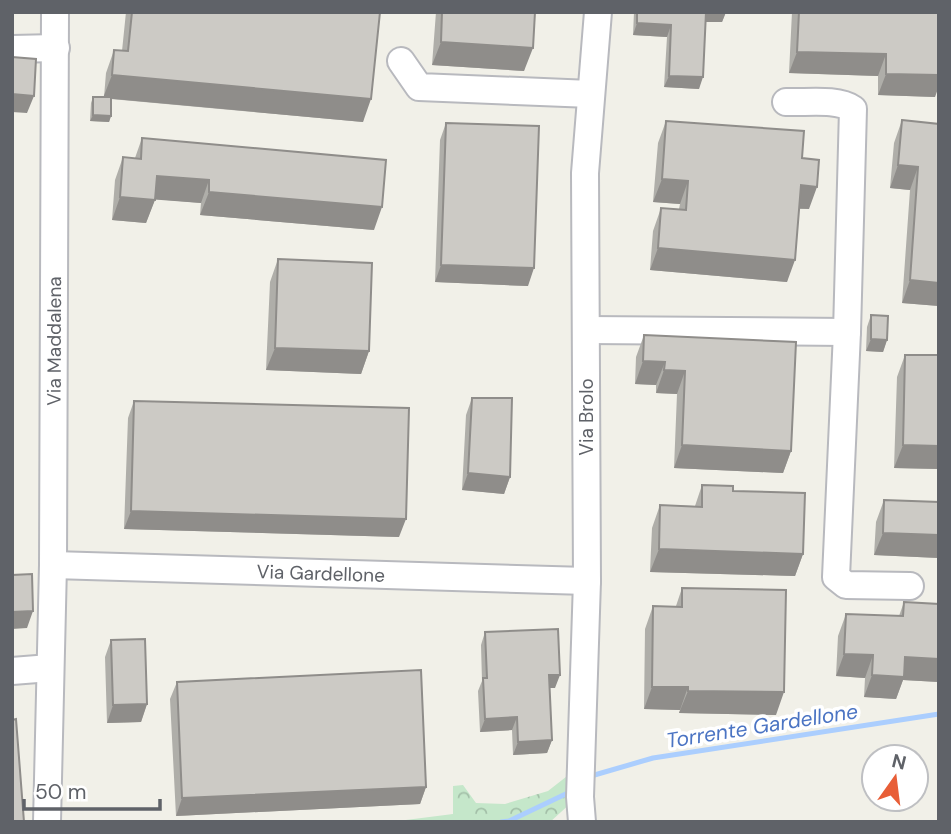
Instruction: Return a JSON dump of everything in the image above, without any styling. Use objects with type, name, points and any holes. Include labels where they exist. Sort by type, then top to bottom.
[{"type":"street","name":"Via Maddalena","points":[[47,822],[53,565],[55,12]]},
{"type":"street","name":"Via Brolo","points":[[582,822],[580,797],[587,581],[585,173],[598,12]]},
{"type":"street","points":[[12,49],[56,48]]},
{"type":"street","points":[[401,61],[419,87],[591,94]]},
{"type":"street","points":[[786,102],[846,104],[853,109],[836,577],[846,585],[910,586]]},
{"type":"street","points":[[586,330],[847,332]]},
{"type":"street","name":"Via Gardellone","points":[[53,565],[587,581]]},
{"type":"street","points":[[12,671],[50,668]]},
{"type":"green space","points":[[571,773],[572,802],[550,822],[390,822],[453,814],[453,786],[463,785],[476,803],[505,804],[548,791]]},
{"type":"building","points":[[132,12],[380,12],[371,99],[112,75],[114,50],[128,51]]},
{"type":"building","points":[[442,12],[535,12],[533,48],[441,42]]},
{"type":"building","points":[[637,12],[706,12],[703,77],[669,76],[671,25],[637,23]]},
{"type":"building","points":[[799,12],[939,12],[939,75],[886,74],[886,54],[797,52]]},
{"type":"building","points":[[12,57],[36,59],[34,96],[12,94]]},
{"type":"building","points":[[93,97],[111,97],[111,116],[93,115]]},
{"type":"building","points":[[902,120],[939,124],[939,283],[910,280],[918,167],[898,165]]},
{"type":"building","points":[[666,121],[804,131],[802,158],[819,160],[817,187],[801,185],[795,260],[658,248],[661,208],[686,210],[688,181],[662,179]]},
{"type":"building","points":[[446,123],[539,126],[534,268],[441,265]]},
{"type":"building","points":[[142,138],[386,160],[382,207],[209,192],[209,180],[157,176],[155,200],[120,197],[123,157],[141,159]]},
{"type":"building","points":[[278,259],[372,263],[369,351],[275,348]]},
{"type":"building","points":[[871,315],[888,316],[887,340],[871,339]]},
{"type":"building","points":[[644,335],[796,342],[791,451],[682,445],[685,371],[664,370],[665,362],[643,361]]},
{"type":"building","points":[[905,355],[939,355],[939,446],[903,445]]},
{"type":"building","points":[[472,398],[512,398],[510,477],[468,473]]},
{"type":"building","points":[[134,401],[409,408],[406,519],[131,511]]},
{"type":"building","points":[[702,485],[733,486],[733,491],[805,493],[803,554],[659,549],[660,505],[702,507]]},
{"type":"building","points":[[884,500],[939,502],[939,535],[883,533]]},
{"type":"building","points":[[32,574],[33,611],[12,612],[12,575]]},
{"type":"building","points":[[682,588],[786,590],[784,692],[688,691],[688,687],[652,687],[653,606],[682,607]]},
{"type":"building","points":[[904,602],[939,604],[939,659],[905,657],[904,677],[872,675],[873,655],[844,654],[846,614],[903,616]]},
{"type":"building","points":[[558,629],[560,675],[549,675],[552,740],[518,742],[517,717],[485,719],[485,632]]},
{"type":"building","points":[[145,639],[147,704],[113,705],[111,640]]},
{"type":"building","points":[[421,670],[426,787],[182,798],[177,682]]},
{"type":"building","points":[[16,719],[24,822],[12,822],[12,720]]},
{"type":"waterway","name":"Torrente Gardellone","points":[[591,776],[653,758],[939,714]]},
{"type":"waterway","name":"Torrente Gardellone","points":[[501,822],[509,821],[572,791]]}]
